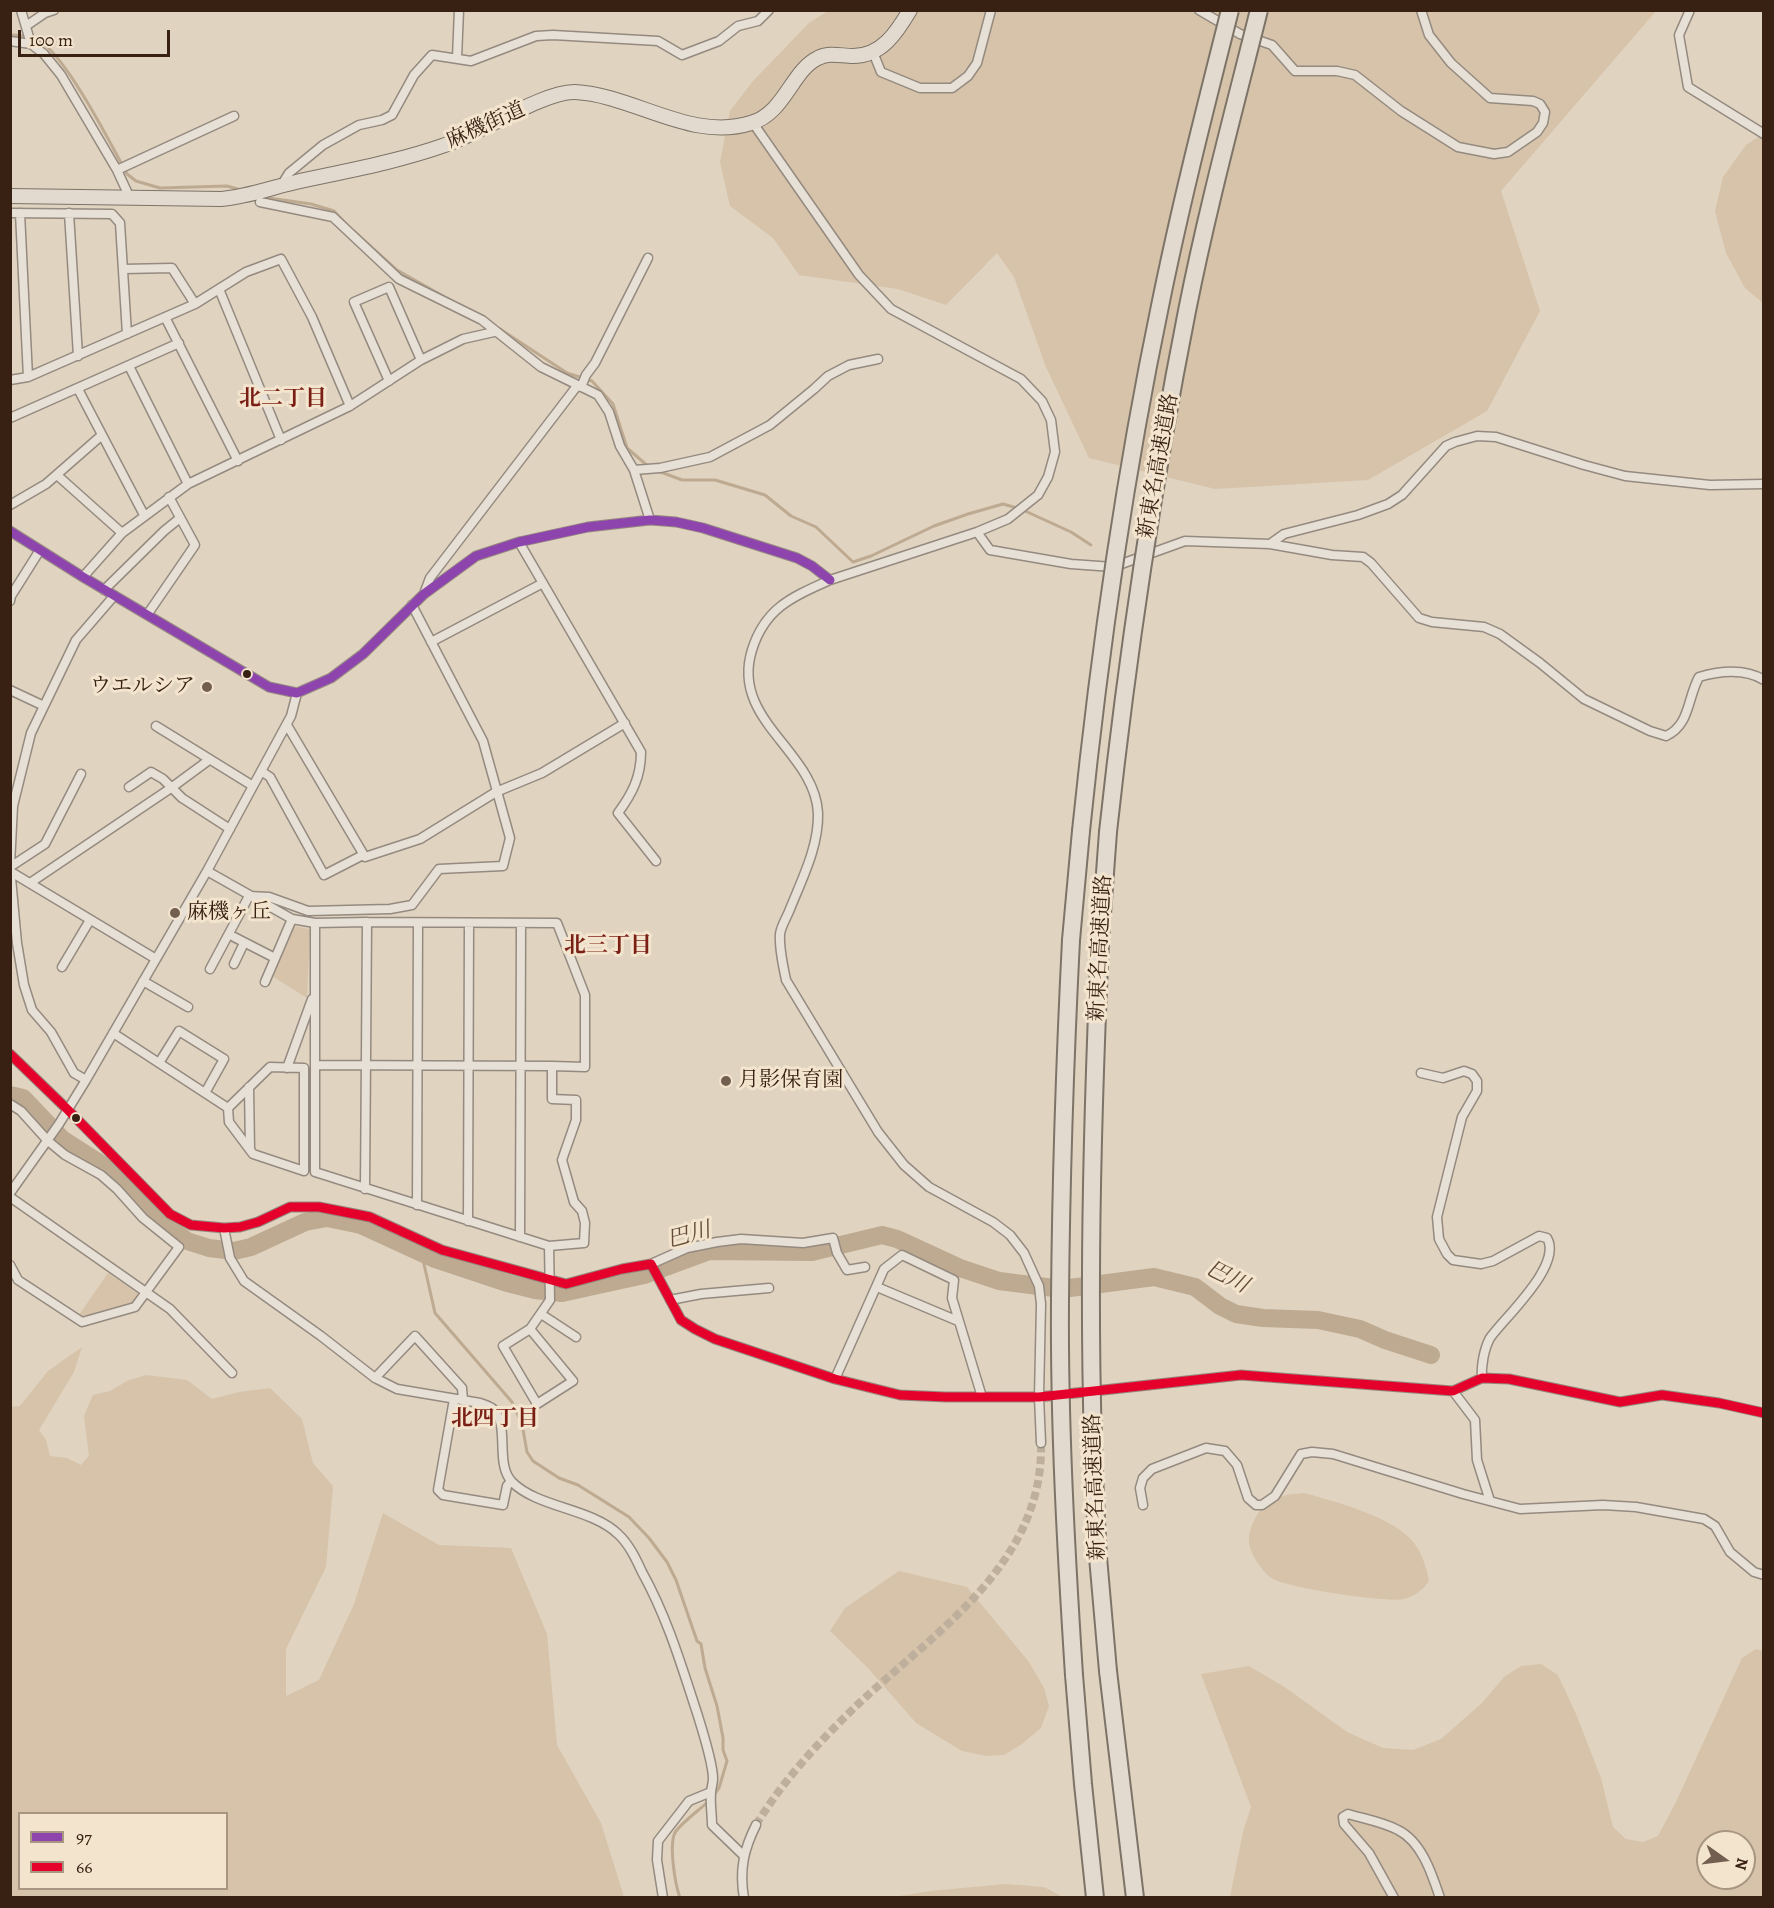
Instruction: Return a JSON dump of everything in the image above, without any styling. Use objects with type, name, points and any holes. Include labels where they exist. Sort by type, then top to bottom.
[{"type":"highway","name":"新東名高速道路","points":[[1095,1898],[1083,1784],[1066,1552],[1060,1300],[1071,940],[1092,721],[1112,575],[1133,450],[1160,306],[1230,10]]},
{"type":"highway","name":"新東名高速道路","points":[[1135,1898],[1108,1671],[1098,1558],[1091,1299],[1092,1164],[1100,940],[1108,832],[1120,723],[1140,579],[1185,320],[1259,10]]},
{"type":"main road","points":[[873,52],[896,36],[910,10]]},
{"type":"main road","name":"麻機街道","points":[[10,196],[221,199],[244,197],[446,145],[476,133],[536,103],[573,92],[604,98],[696,125],[739,127],[764,119],[781,101],[805,68],[816,58],[829,54],[855,56],[873,52]]},
{"type":"street","points":[[21,10],[31,44]]},
{"type":"street","points":[[26,27],[45,13],[54,10]]},
{"type":"street","points":[[457,58],[459,10]]},
{"type":"street","points":[[281,186],[289,173],[323,145],[359,125],[382,120],[392,115],[414,75],[432,55],[471,61],[536,36],[553,35],[658,41],[682,55],[719,41],[738,26],[758,21],[769,10]]},
{"type":"street","points":[[873,52],[881,72],[920,88],[952,88],[968,76],[977,63],[991,10]]},
{"type":"street","points":[[1200,10],[1240,34],[1272,45],[1295,71],[1336,71],[1355,75],[1401,111],[1458,147],[1494,154],[1508,152],[1537,132],[1543,123],[1545,112],[1540,104],[1533,101],[1490,98],[1451,63],[1436,44],[1429,35],[1421,10]]},
{"type":"street","points":[[1690,10],[1679,35],[1688,87],[1764,134]]},
{"type":"street","points":[[10,41],[31,44],[44,54],[61,75],[117,170],[129,196]]},
{"type":"street","points":[[117,170],[234,116]]},
{"type":"street","points":[[753,123],[859,275],[891,309],[1022,379],[1042,401],[1051,420],[1055,452],[1048,477],[1038,495],[1008,519],[977,532],[830,580],[777,608],[757,633],[748,662],[750,689],[759,713],[801,770],[815,796],[818,814],[816,838],[809,861],[780,933],[781,956],[786,980],[878,1132],[904,1165],[929,1187],[993,1222],[1010,1235],[1034,1270],[1041,1304],[1039,1397],[1041,1443]]},
{"type":"street","points":[[260,202],[333,217],[399,279],[482,320],[494,332],[541,367],[582,382],[598,395],[609,412],[620,446],[634,470],[650,520]]},
{"type":"street","points":[[10,213],[112,214],[120,224],[127,334]]},
{"type":"street","points":[[20,213],[28,377]]},
{"type":"street","points":[[69,213],[78,356]]},
{"type":"street","points":[[424,594],[430,579],[595,363],[648,258]]},
{"type":"street","points":[[10,380],[28,377],[195,304],[246,272],[281,259],[312,316],[350,406]]},
{"type":"street","points":[[123,269],[172,268],[195,304]]},
{"type":"street","points":[[389,381],[354,302],[389,287],[421,360]]},
{"type":"street","points":[[219,289],[281,440]]},
{"type":"street","points":[[165,317],[238,461]]},
{"type":"street","points":[[83,577],[122,532],[188,484],[350,406],[421,360],[463,339],[494,332]]},
{"type":"street","points":[[10,418],[179,344]]},
{"type":"street","points":[[634,470],[660,468],[710,457],[770,425],[828,376],[849,365],[878,360]]},
{"type":"street","points":[[129,366],[188,484]]},
{"type":"street","points":[[78,389],[144,515]]},
{"type":"street","points":[[10,505],[46,484],[102,435]]},
{"type":"street","points":[[1270,544],[1284,534],[1358,515],[1388,504],[1402,495],[1446,446],[1455,441],[1477,436],[1496,437],[1625,476],[1710,486],[1764,484]]},
{"type":"street","points":[[57,475],[122,532]]},
{"type":"street","points":[[147,615],[195,545],[169,497]]},
{"type":"street","points":[[104,590],[180,518]]},
{"type":"street","points":[[10,531],[104,590],[269,687],[297,693],[331,678],[363,654],[424,594],[476,555],[519,542],[588,527],[650,520],[676,522],[703,528],[797,558],[830,580]]},
{"type":"street","points":[[977,532],[990,550],[1093,567],[1113,567],[1185,541],[1270,544],[1332,555],[1364,557],[1419,618],[1432,622],[1484,627],[1500,634],[1584,699],[1650,731],[1666,736],[1677,731],[1685,718],[1693,688],[1699,677],[1712,673],[1739,672],[1755,675],[1764,680]]},
{"type":"street","points":[[519,542],[641,752],[641,763],[632,793],[618,813],[656,861]]},
{"type":"street","points":[[10,601],[40,550]]},
{"type":"street","points":[[431,642],[543,583]]},
{"type":"street","points":[[86,1080],[74,1073],[51,1032],[32,1010],[24,985],[17,943],[10,866],[13,806],[31,733],[76,640],[114,596]]},
{"type":"street","points":[[249,896],[269,897],[308,911],[390,909],[412,905],[439,868],[503,866],[510,838],[483,741],[412,605]]},
{"type":"street","points":[[10,690],[44,706]]},
{"type":"street","points":[[232,1372],[170,1309],[10,1195],[68,1110],[207,871],[287,725],[297,693]]},
{"type":"street","points":[[261,771],[270,777],[324,875],[363,855],[364,857],[420,838],[496,792],[542,773],[625,723]]},
{"type":"street","points":[[287,725],[363,855]]},
{"type":"street","points":[[156,726],[253,786]]},
{"type":"street","points":[[30,884],[209,760]]},
{"type":"street","points":[[129,787],[151,772],[163,779],[182,798],[230,829]]},
{"type":"street","points":[[10,866],[45,844],[81,774]]},
{"type":"street","points":[[207,871],[292,919],[315,924],[557,923],[585,995],[585,1067],[315,1065]]},
{"type":"street","points":[[11,872],[156,959]]},
{"type":"street","points":[[210,969],[249,896]]},
{"type":"street","points":[[265,982],[292,919]]},
{"type":"street","points":[[62,967],[90,920]]},
{"type":"street","points":[[365,1189],[367,922]]},
{"type":"street","points":[[417,1205],[418,922]]},
{"type":"street","points":[[468,1221],[469,923]]},
{"type":"street","points":[[520,1237],[522,923]]},
{"type":"street","points":[[315,924],[315,1172],[549,1246],[584,1243],[585,1223],[582,1211],[574,1202],[562,1160],[576,1120],[576,1100],[552,1099],[552,1066]]},
{"type":"street","points":[[234,937],[275,958]]},
{"type":"street","points":[[234,964],[244,943]]},
{"type":"street","points":[[143,981],[188,1007]]},
{"type":"street","points":[[286,1068],[314,993]]},
{"type":"street","points":[[159,1063],[179,1031],[224,1059],[205,1093]]},
{"type":"street","points":[[113,1034],[228,1108]]},
{"type":"street","points":[[10,1054],[170,1214],[190,1225],[240,1227],[258,1222],[290,1207],[319,1207],[370,1217],[442,1250],[551,1283],[566,1284],[622,1269],[652,1266],[687,1248],[741,1239],[802,1243],[833,1238],[837,1253],[847,1270],[865,1267]]},
{"type":"street","points":[[270,1067],[304,1068],[304,1171],[253,1154],[229,1122],[228,1108],[270,1067]]},
{"type":"street","points":[[1421,1073],[1443,1078],[1464,1071],[1472,1074],[1477,1082],[1477,1091],[1462,1117],[1437,1217],[1439,1239],[1447,1254],[1453,1260],[1481,1264],[1493,1261],[1539,1236],[1547,1238],[1550,1243],[1548,1259],[1536,1283],[1489,1340],[1481,1368],[1482,1378]]},
{"type":"street","points":[[249,1088],[250,1150]]},
{"type":"street","points":[[10,1104],[21,1111],[48,1141],[65,1155],[100,1175],[117,1189],[143,1218],[179,1247],[135,1308],[82,1322],[18,1280],[10,1265]]},
{"type":"street","points":[[224,1228],[230,1258],[244,1281],[375,1378],[397,1389],[492,1408],[498,1416],[503,1463],[511,1481],[540,1499],[603,1523],[618,1534],[628,1547],[667,1621],[704,1736],[713,1779],[712,1825],[743,1855]]},
{"type":"street","points":[[530,1329],[573,1381],[537,1404],[503,1346],[530,1329],[550,1300],[549,1246]]},
{"type":"street","points":[[835,1379],[884,1269],[902,1255],[954,1280],[952,1298],[982,1397]]},
{"type":"street","points":[[652,1266],[681,1320],[715,1339],[835,1379],[900,1395],[1039,1397],[1241,1375],[1453,1390],[1482,1378],[1509,1379],[1620,1402],[1662,1395],[1719,1403],[1764,1413]]},
{"type":"street","points":[[877,1287],[958,1321]]},
{"type":"street","points":[[670,1300],[701,1294],[769,1288]]},
{"type":"street","points":[[541,1314],[576,1337]]},
{"type":"street","points":[[375,1378],[415,1336],[462,1388],[438,1490],[443,1496],[503,1505],[507,1486],[511,1481]]},
{"type":"street","points":[[1453,1390],[1475,1420],[1477,1460],[1490,1501]]},
{"type":"street","points":[[1143,1505],[1140,1488],[1143,1478],[1152,1469],[1206,1448],[1225,1451],[1237,1465],[1248,1498],[1256,1505],[1262,1505],[1275,1496],[1301,1454],[1312,1452],[1333,1454],[1409,1479],[1520,1509],[1603,1505],[1636,1507],[1704,1519],[1715,1526],[1730,1552],[1754,1572],[1764,1575]]},
{"type":"street","points":[[663,1898],[657,1860],[658,1841],[689,1801],[711,1792]]},
{"type":"street","points":[[1394,1898],[1369,1853],[1344,1824],[1343,1817],[1348,1814],[1390,1826],[1401,1831],[1413,1841],[1422,1855],[1440,1898]]},
{"type":"street","points":[[744,1898],[741,1873],[743,1855],[756,1825]]},
{"type":"shaded area","points":[[828,11],[1656,11],[1501,191],[1540,311],[1487,411],[1368,480],[1215,489],[1089,458],[1046,367],[1014,277],[997,253],[946,305],[898,289],[799,275],[773,238],[730,206],[720,162],[730,111],[753,81],[809,23]]},
{"type":"shaded area","points":[[1763,134],[1763,303],[1745,288],[1726,253],[1715,211],[1723,177],[1746,145]]},
{"type":"shaded area","points":[[294,926],[309,929],[310,932],[307,998],[272,976],[291,928]]},
{"type":"shaded area","points":[[108,1273],[140,1295],[133,1303],[84,1318],[79,1315]]},
{"type":"shaded area","points":[[82,1347],[74,1372],[39,1430],[46,1440],[50,1456],[67,1458],[81,1465],[89,1456],[84,1416],[93,1395],[110,1391],[127,1381],[146,1375],[187,1380],[212,1399],[239,1392],[270,1388],[302,1419],[313,1463],[333,1486],[326,1567],[286,1649],[286,1696],[319,1680],[354,1604],[383,1513],[439,1545],[511,1548],[547,1634],[557,1745],[601,1823],[624,1897],[11,1897],[11,1407],[20,1406],[48,1371]]},
{"type":"shaded area","points":[[1304,1493],[1379,1518],[1405,1534],[1420,1552],[1429,1581],[1415,1594],[1394,1600],[1317,1590],[1273,1579],[1261,1568],[1254,1557],[1249,1542],[1252,1527],[1259,1512],[1269,1502],[1284,1496]]},
{"type":"shaded area","points":[[899,1571],[967,1587],[1029,1662],[1044,1688],[1049,1706],[1041,1728],[1022,1744],[1004,1755],[987,1756],[962,1751],[916,1723],[868,1668],[830,1631],[845,1608]]},
{"type":"shaded area","points":[[1756,1649],[1763,1651],[1763,1897],[1230,1897],[1243,1832],[1251,1807],[1201,1674],[1249,1666],[1286,1688],[1347,1732],[1383,1748],[1413,1750],[1441,1739],[1482,1703],[1504,1677],[1521,1666],[1541,1664],[1558,1675],[1576,1714],[1601,1778],[1613,1827],[1626,1839],[1643,1842],[1658,1836],[1742,1658]]},
{"type":"shaded area","points":[[1006,1884],[1044,1887],[1063,1897],[894,1897],[930,1891]]},
{"type":"waterway","points":[[10,35],[38,40],[49,49],[87,101],[127,174],[136,181],[160,188],[227,186],[241,190]]},
{"type":"waterway","points":[[262,197],[311,204],[334,211],[349,227]]},
{"type":"waterway","points":[[354,231],[397,270],[450,300]]},
{"type":"waterway","points":[[500,329],[567,373],[592,381],[613,404],[627,448],[649,467]]},
{"type":"waterway","points":[[658,471],[682,480],[715,480],[765,495],[791,516],[816,527],[853,562],[871,556],[934,526],[968,514],[1003,504],[1017,508]]},
{"type":"waterway","points":[[1023,510],[1071,532],[1091,545]]},
{"type":"waterway","name":"巴川","points":[[10,1095],[23,1098],[62,1139],[112,1171],[149,1211],[187,1241],[209,1248],[234,1251],[251,1247],[305,1222],[327,1218],[361,1225],[435,1259],[507,1283],[535,1290],[562,1293],[644,1275],[709,1251],[812,1252],[882,1235],[897,1239],[960,1268],[999,1281],[1062,1289],[1154,1277],[1195,1287],[1220,1306],[1236,1314],[1263,1318],[1318,1320],[1360,1329],[1431,1355]]},
{"type":"waterway","points":[[421,1251],[435,1313],[512,1402],[522,1424],[527,1452],[533,1461],[559,1478],[578,1485],[629,1517],[667,1562],[676,1580],[697,1641],[701,1644],[705,1668],[717,1706],[723,1750],[727,1761],[719,1788],[713,1796]]},
{"type":"waterway","points":[[680,1898],[673,1863],[674,1836],[683,1823],[709,1801]]},
{"type":"tunnel","points":[[756,1825],[789,1779],[826,1736],[948,1624],[977,1594],[1003,1561],[1024,1526],[1037,1487],[1041,1443]]},
{"type":"transit line","name":"97","points":[[10,531],[269,687],[297,693],[331,678],[363,654],[424,594],[476,556],[519,542],[588,527],[650,520],[676,522],[703,528],[797,558],[830,580]]},
{"type":"transit line","name":"66","points":[[10,1054],[170,1214],[191,1225],[240,1227],[258,1222],[290,1207],[319,1207],[370,1217],[442,1250],[566,1284],[651,1264],[681,1320],[695,1329],[715,1339],[835,1379],[900,1395],[1039,1397],[1241,1375],[1453,1391],[1482,1378],[1509,1379],[1620,1402],[1662,1395],[1719,1403],[1764,1413]]},
{"type":"place","name":"ウエルシア","points":[[207,687]]},
{"type":"place","name":"麻機ヶ丘","points":[[175,913]]},
{"type":"place","name":"月影保育園","points":[[726,1081]]},
{"type":"district","name":"北二丁目","points":[[283,400]]},
{"type":"district","name":"北三丁目","points":[[608,947]]},
{"type":"district","name":"北四丁目","points":[[495,1420]]}]
